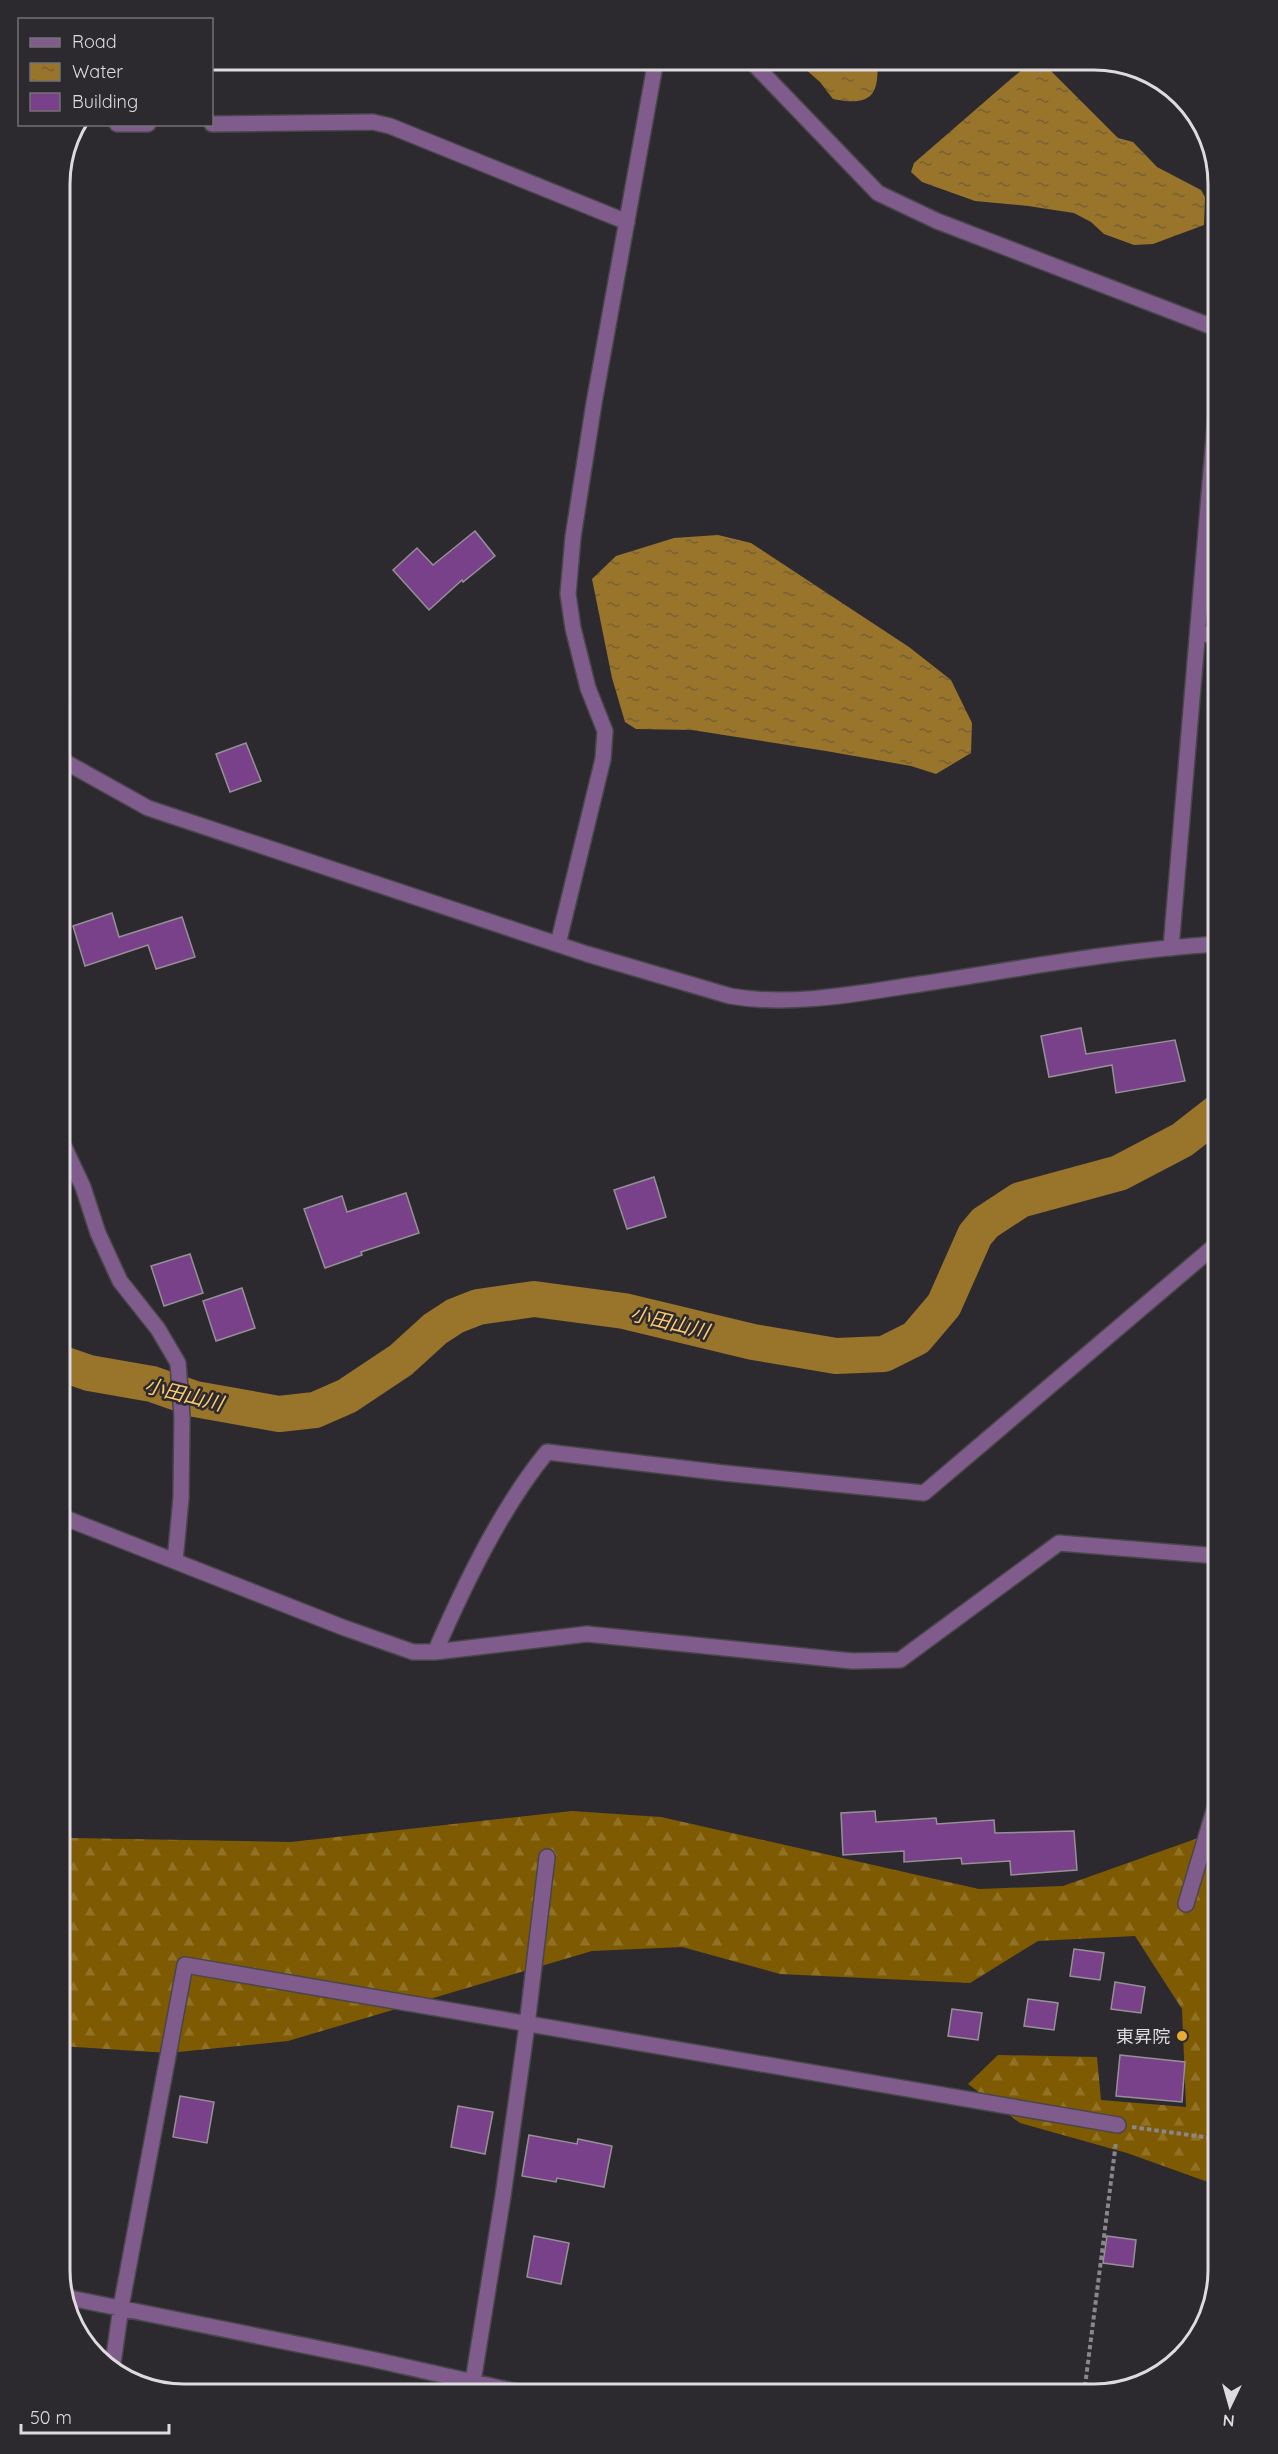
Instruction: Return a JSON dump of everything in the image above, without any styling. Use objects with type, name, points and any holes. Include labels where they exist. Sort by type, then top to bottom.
[{"type":"street","points":[[558,944],[603,759],[605,731],[588,688],[573,628],[568,594],[573,537],[594,403],[654,71]]},
{"type":"street","points":[[761,71],[878,194],[937,221],[1208,325]]},
{"type":"street","points":[[213,124],[373,122],[401,131],[627,222]]},
{"type":"street","points":[[1171,948],[1208,512]]},
{"type":"street","points":[[1198,634],[1208,634]]},
{"type":"street","points":[[71,765],[148,808],[558,944],[730,996],[754,1000],[843,995],[1171,948],[1208,945]]},
{"type":"street","points":[[71,1160],[83,1187],[98,1233],[120,1281],[158,1329],[178,1363],[183,1417],[181,1498],[175,1561]]},
{"type":"street","points":[[435,1652],[464,1587],[528,1475],[547,1452],[924,1493],[1208,1252]]},
{"type":"street","points":[[70,1520],[342,1628],[412,1652],[435,1652],[587,1634],[852,1661],[900,1660],[1059,1543],[1208,1555]]},
{"type":"street","points":[[1186,1904],[1208,1830]]},
{"type":"street","points":[[473,2383],[527,2025],[547,1857]]},
{"type":"street","points":[[114,2358],[121,2307],[185,1965],[1118,2125]]},
{"type":"street","points":[[74,2299],[121,2307],[452,2383]]},
{"type":"path","points":[[1085,2384],[1118,2125],[1208,2138]]},
{"type":"green space","points":[[572,1811],[661,1817],[979,1889],[1063,1886],[1201,1837],[1208,1837],[1208,2181],[1127,2153],[1020,2123],[968,2084],[998,2055],[1097,2057],[1101,2100],[1186,2107],[1182,2009],[1135,1936],[1038,1941],[970,1983],[780,1974],[682,1947],[592,1951],[288,2041],[168,2053],[70,2047],[70,1838],[291,1842]]},
{"type":"water","points":[[808,71],[877,71],[874,91],[864,100],[833,99],[820,82]]},
{"type":"water","points":[[1021,71],[1051,71],[1118,138],[1133,142],[1157,167],[1201,190],[1205,197],[1204,225],[1153,244],[1134,245],[1104,234],[1091,222],[1074,213],[975,201],[922,182],[911,172],[914,163]]},
{"type":"water","points":[[718,535],[751,543],[909,647],[951,680],[972,723],[971,753],[936,774],[911,766],[692,730],[636,729],[625,722],[612,678],[592,579],[616,556],[674,538]]},
{"type":"building","points":[[475,531],[495,556],[463,582],[462,580],[429,610],[393,570],[417,548],[433,565]]},
{"type":"building","points":[[246,743],[261,781],[230,792],[216,754]]},
{"type":"building","points":[[112,913],[119,937],[182,917],[195,957],[156,969],[148,945],[85,966],[73,926]]},
{"type":"building","points":[[1081,1028],[1086,1054],[1175,1040],[1185,1081],[1116,1093],[1112,1065],[1049,1077],[1041,1036]]},
{"type":"building","points":[[654,1177],[666,1217],[627,1229],[614,1190]]},
{"type":"building","points":[[406,1193],[419,1233],[361,1252],[362,1255],[325,1268],[304,1209],[342,1196],[347,1212]]},
{"type":"building","points":[[190,1254],[203,1293],[164,1306],[151,1266]]},
{"type":"building","points":[[242,1288],[255,1328],[216,1341],[203,1301]]},
{"type":"building","points":[[875,1811],[876,1822],[936,1818],[937,1824],[994,1820],[995,1833],[1074,1831],[1077,1870],[1011,1875],[1010,1861],[962,1864],[961,1858],[904,1862],[904,1851],[843,1855],[841,1813]]},
{"type":"building","points":[[1074,1949],[1104,1953],[1100,1980],[1070,1976]]},
{"type":"building","points":[[1115,1982],[1145,1987],[1141,2013],[1111,2009]]},
{"type":"building","points":[[1028,1999],[1058,2003],[1054,2030],[1024,2026]]},
{"type":"building","points":[[952,2009],[982,2013],[978,2040],[948,2036]]},
{"type":"building","points":[[1120,2055],[1185,2062],[1182,2102],[1116,2096]]},
{"type":"building","points":[[180,2096],[214,2102],[207,2143],[173,2137]]},
{"type":"building","points":[[458,2106],[493,2112],[485,2154],[451,2147]]},
{"type":"building","points":[[529,2135],[577,2144],[578,2139],[612,2146],[604,2187],[557,2178],[556,2182],[522,2176]]},
{"type":"building","points":[[534,2236],[569,2243],[561,2284],[527,2277]]},
{"type":"building","points":[[1107,2236],[1136,2240],[1133,2267],[1103,2263]]},
{"type":"waterway","name":"小田山川","points":[[70,1367],[89,1373],[152,1384],[195,1399],[279,1414],[315,1410],[347,1396],[401,1360],[435,1329],[455,1316],[478,1307],[534,1299],[624,1311],[753,1342],[836,1356],[884,1354],[916,1338],[944,1305],[975,1235],[985,1223],[1020,1200],[1119,1173],[1182,1140],[1208,1120]]},
{"type":"place","name":"東昇院","points":[[1182,2036]]}]
